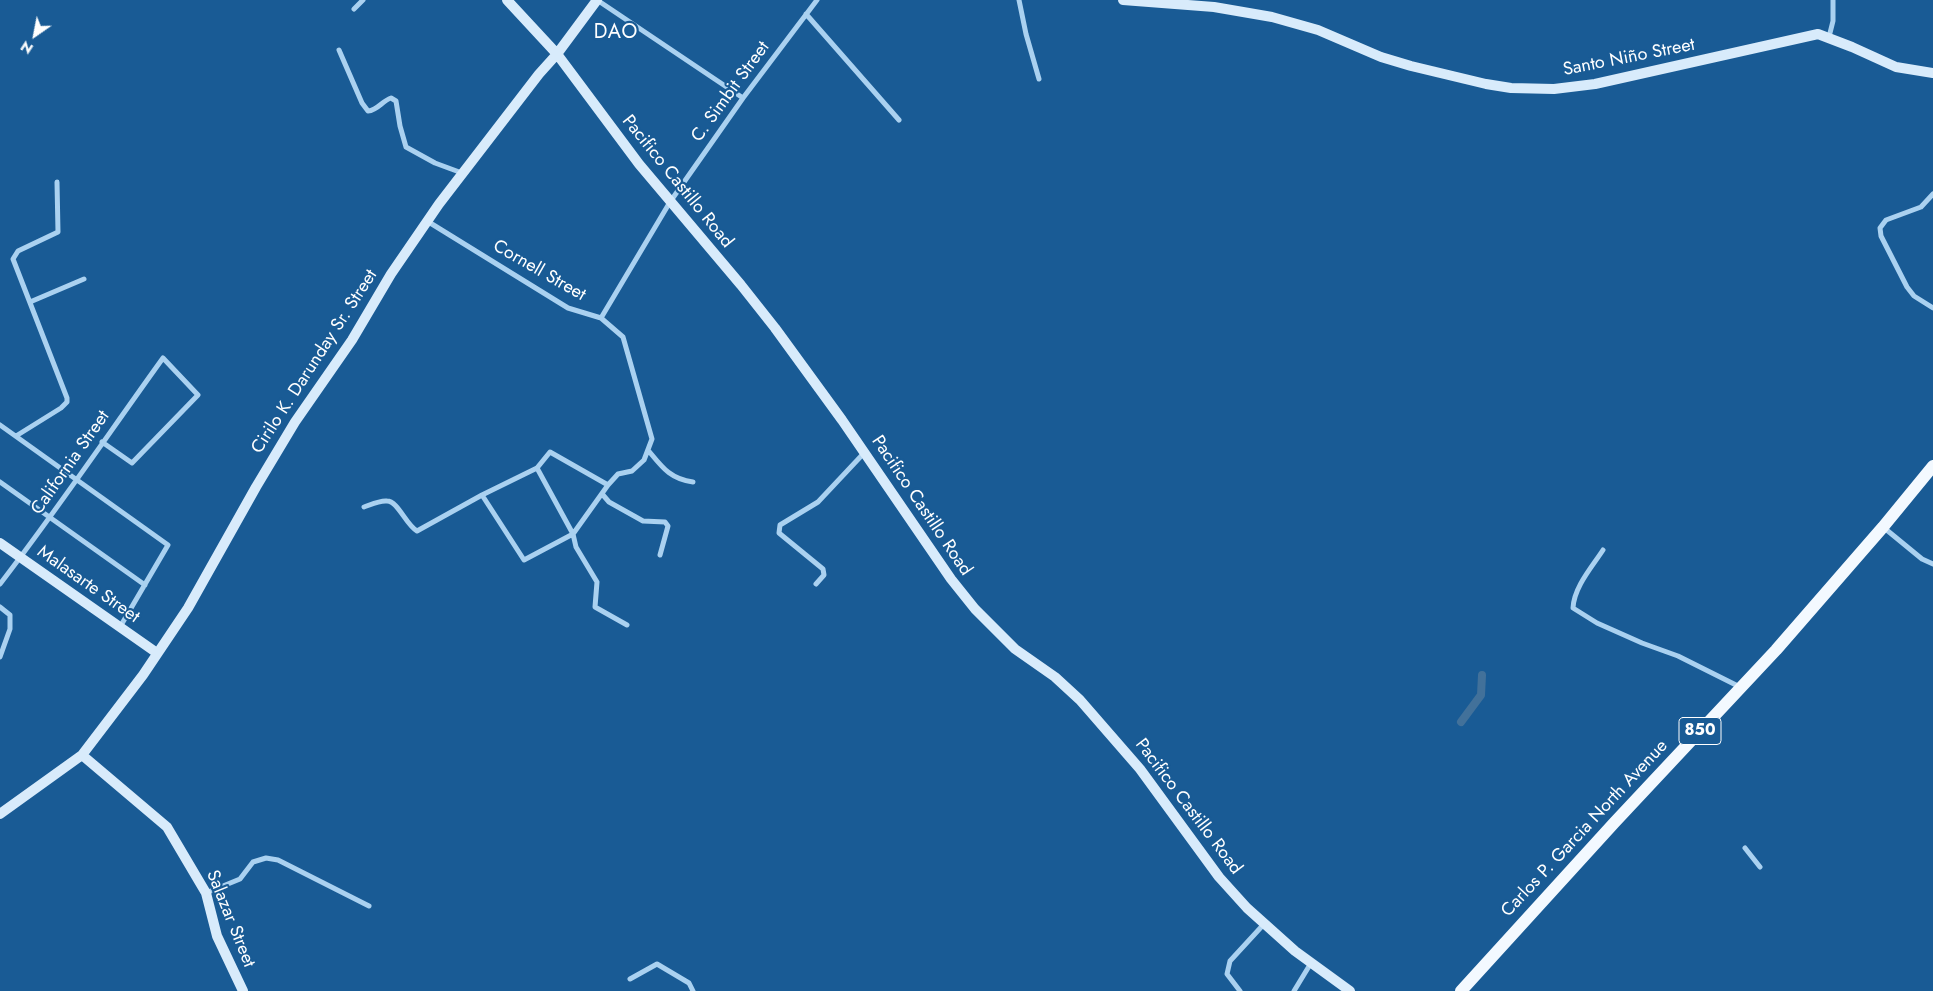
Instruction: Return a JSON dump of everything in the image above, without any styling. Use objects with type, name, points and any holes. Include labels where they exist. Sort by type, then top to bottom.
[{"type":"main road","name":"Pacifico Castillo Road","points":[[506,0],[557,54],[593,104],[670,202],[763,314],[865,453],[925,544],[974,609],[1015,649],[1055,677],[1080,700],[1140,770],[1219,877],[1264,924],[1350,991]]},
{"type":"main road","name":"Cirilo K. Darunday Sr. Street","points":[[0,814],[82,755],[158,653],[188,608],[256,487],[308,403],[352,340],[391,274],[462,174],[597,0]]},
{"type":"main road","name":"Santo Niño Street","points":[[1124,0],[1214,7],[1272,17],[1318,30],[1402,64],[1511,88],[1554,89],[1595,84],[1818,34],[1896,67],[1933,73]]},
{"type":"main road","name":"Carlos P. Garcia North Avenue","points":[[1461,991],[1740,686],[1776,650],[1883,527],[1933,466]]},
{"type":"main road","name":"Malasarte Street","points":[[0,543],[158,653]]},
{"type":"main road","name":"Salazar Street","points":[[82,755],[167,828],[206,893],[216,936],[242,991]]},
{"type":"street","points":[[354,9],[363,0]]},
{"type":"street","points":[[597,0],[743,98]]},
{"type":"street","name":"C. Simbit Street","points":[[670,202],[743,98],[817,0]]},
{"type":"street","points":[[1019,0],[1026,34],[1039,79]]},
{"type":"street","points":[[1829,38],[1833,21],[1833,0]]},
{"type":"street","points":[[806,14],[898,120]]},
{"type":"street","points":[[339,50],[362,103],[368,111],[374,111],[385,100],[391,98],[396,102],[406,147],[462,174]]},
{"type":"street","points":[[16,436],[61,408],[67,402],[13,260],[18,251],[58,232],[57,182]]},
{"type":"street","points":[[1933,194],[1921,208],[1886,220],[1880,228],[1881,236],[1907,287],[1914,296],[1933,308]]},
{"type":"street","name":"Cornell Street","points":[[427,221],[568,308],[601,318],[670,202]]},
{"type":"street","points":[[30,302],[84,279]]},
{"type":"street","points":[[482,495],[524,560],[573,534],[618,474],[632,470],[644,460],[652,439],[623,337],[601,318]]},
{"type":"street","name":"California Street","points":[[0,584],[50,518],[102,442],[162,358],[198,395],[132,464],[102,442]]},
{"type":"street","points":[[0,425],[168,545],[120,627]]},
{"type":"street","points":[[648,450],[663,468],[680,480],[693,482]]},
{"type":"street","points":[[364,506],[387,501],[394,504],[412,528],[417,531],[482,495],[537,468],[550,452],[608,485]]},
{"type":"street","points":[[816,584],[824,576],[823,569],[779,533],[780,524],[818,502],[865,453]]},
{"type":"street","points":[[537,468],[573,534],[576,547],[597,582],[595,607],[627,625]]},
{"type":"street","points":[[0,482],[145,585]]},
{"type":"street","points":[[603,495],[609,502],[643,521],[665,522],[668,526],[660,555]]},
{"type":"street","points":[[1883,527],[1922,559],[1933,564]]},
{"type":"street","points":[[1603,550],[1581,585],[1574,599],[1573,608],[1598,623],[1642,643],[1678,656],[1740,686]]},
{"type":"street","points":[[0,607],[10,615],[10,629],[0,657]]},
{"type":"street","points":[[1745,848],[1760,867]]},
{"type":"street","points":[[206,893],[240,879],[253,862],[266,858],[278,860],[369,906]]},
{"type":"street","points":[[1240,991],[1227,974],[1230,961],[1264,924]]},
{"type":"street","points":[[1294,991],[1311,962]]},
{"type":"street","points":[[630,979],[657,964],[689,983],[693,991]]},
{"type":"waterway","points":[[1461,722],[1481,695],[1482,675]]},
{"type":"district","name":"DAO","points":[[616,33]]}]
